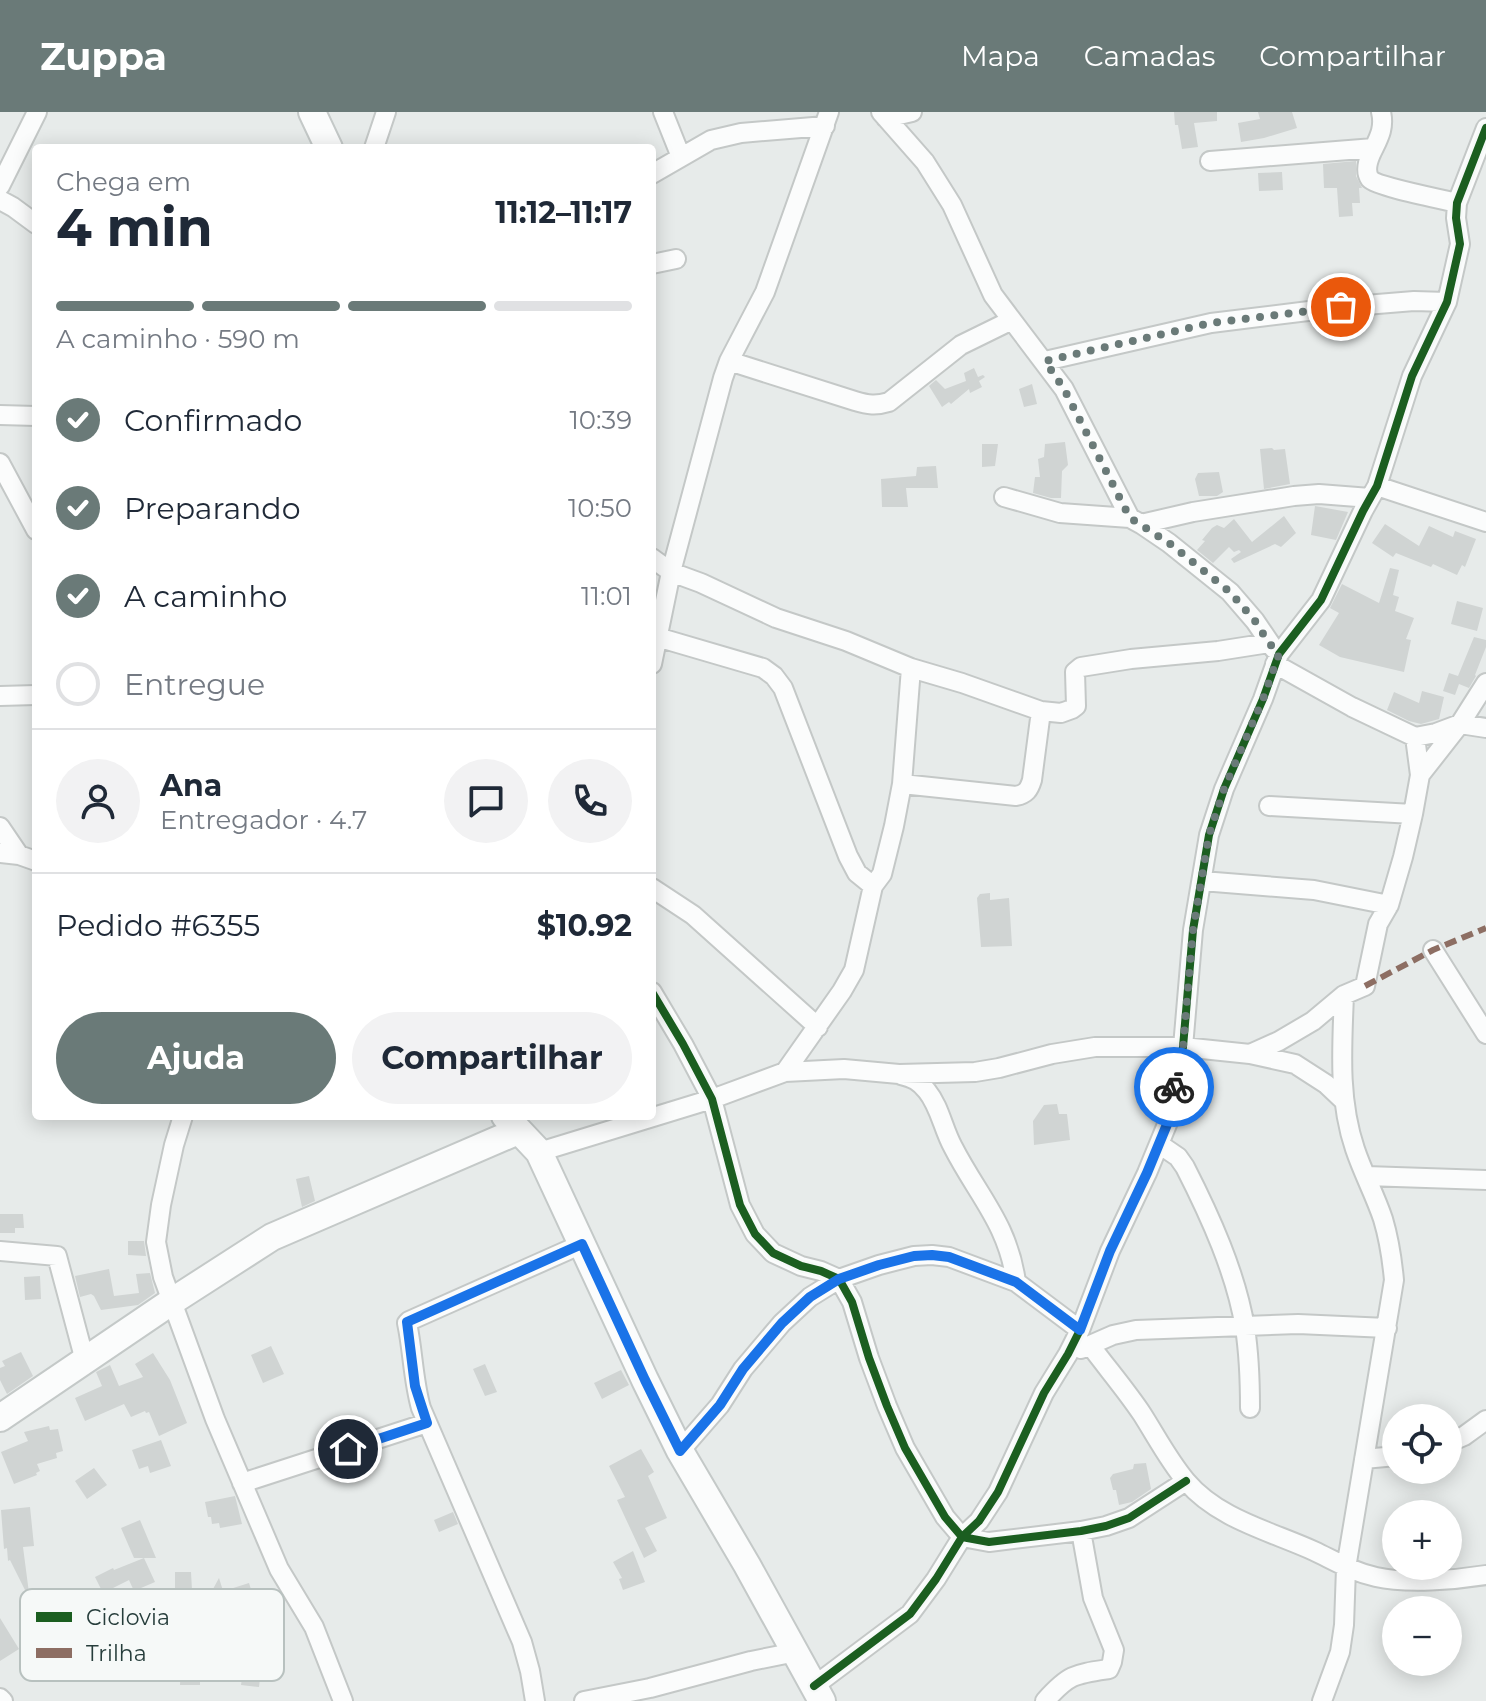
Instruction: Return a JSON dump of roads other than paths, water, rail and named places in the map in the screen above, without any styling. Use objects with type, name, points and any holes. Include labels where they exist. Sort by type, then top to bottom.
[{"type":"street","points":[[0,186],[37,112]]},
{"type":"street","points":[[312,112],[327,144]]},
{"type":"street","points":[[375,144],[386,112]]},
{"type":"street","points":[[663,112],[681,157]]},
{"type":"street","points":[[883,115],[912,112]]},
{"type":"street","points":[[1381,112],[1382,134],[1368,161],[1371,179],[1457,203]]},
{"type":"street","points":[[883,115],[925,162],[952,205],[993,295],[1064,389],[1135,521],[1169,543],[1230,592],[1255,621],[1274,654],[1352,707],[1415,737],[1460,724],[1486,728]]},
{"type":"street","points":[[656,172],[711,140],[827,119],[765,292],[723,378],[671,572],[656,643]]},
{"type":"street","points":[[0,1418],[272,1237],[508,1120],[539,1152],[680,1451],[818,1694],[910,1614],[962,1537],[979,1521],[998,1492],[1044,1393],[1068,1354],[1085,1338],[1110,1251],[1168,1122],[1183,1047],[1193,930],[1209,835],[1224,789],[1263,699],[1274,654],[1321,600],[1374,492],[1412,376],[1447,302],[1460,244],[1457,203],[1486,128]]},
{"type":"street","points":[[1210,161],[1374,148]]},
{"type":"street","points":[[0,200],[32,221]]},
{"type":"street","points":[[656,263],[676,259]]},
{"type":"street","points":[[1045,361],[1211,323],[1341,307],[1414,301],[1447,302]]},
{"type":"street","points":[[729,361],[871,406],[880,405],[889,402],[961,345],[1012,320]]},
{"type":"street","points":[[0,415],[32,416]]},
{"type":"street","points":[[1,469],[32,523]]},
{"type":"street","points":[[1004,497],[1060,513],[1135,521],[1294,496],[1374,492],[1486,522]]},
{"type":"street","points":[[656,561],[671,572],[776,618],[846,641],[911,668],[1041,711],[1061,713],[1076,706],[1074,676],[1081,667],[1218,651],[1274,654]]},
{"type":"street","points":[[656,653],[763,668],[774,676],[783,688],[848,856],[857,873],[873,886]]},
{"type":"street","points":[[785,1072],[854,970],[873,886],[882,874],[902,784],[911,668]]},
{"type":"street","points":[[1420,775],[1460,724],[1486,683]]},
{"type":"street","points":[[0,696],[32,695]]},
{"type":"street","points":[[902,784],[1016,796],[1024,794],[1032,780],[1041,711]]},
{"type":"street","points":[[1250,1054],[1313,1021],[1344,995],[1365,986],[1378,924],[1389,905],[1413,814],[1420,775],[1415,737]]},
{"type":"street","points":[[1269,806],[1413,814]]},
{"type":"street","points":[[0,827],[28,858]]},
{"type":"street","points":[[0,853],[28,858]]},
{"type":"street","points":[[1202,881],[1314,890],[1389,905]]},
{"type":"street","points":[[656,891],[693,915],[818,1027]]},
{"type":"street","points":[[1433,950],[1486,1034]]},
{"type":"street","points":[[1322,1701],[1340,1652],[1346,1568],[1394,1280],[1382,1217],[1354,1148],[1344,1101],[1341,1058],[1344,995]]},
{"type":"street","points":[[656,999],[712,1099],[740,1205],[755,1234],[773,1253],[839,1279],[852,1302],[869,1358],[905,1448],[945,1517],[962,1537],[989,1542],[1106,1526],[1129,1518],[1186,1481]]},
{"type":"street","points":[[656,1116],[785,1072],[844,1069],[899,1074],[975,1072],[1095,1047],[1183,1047],[1250,1054],[1295,1064],[1326,1084],[1344,1101]]},
{"type":"street","points":[[899,1074],[915,1078],[929,1094],[952,1146],[1000,1226],[1013,1259],[1016,1282]]},
{"type":"street","points":[[182,1120],[166,1179],[156,1242],[159,1264],[215,1419],[279,1569],[314,1627],[343,1701]]},
{"type":"street","points":[[539,1152],[643,1120]]},
{"type":"street","points":[[1159,1144],[1178,1157],[1185,1167],[1229,1266],[1245,1326],[1250,1408]]},
{"type":"street","points":[[1366,1176],[1486,1180]]},
{"type":"street","points":[[538,1698],[522,1642],[427,1423],[415,1386],[407,1322],[582,1244]]},
{"type":"street","points":[[0,1251],[57,1256],[85,1361]]},
{"type":"street","points":[[680,1451],[720,1405],[743,1369],[782,1323],[810,1297],[839,1279],[879,1265],[914,1256],[949,1257],[1016,1282],[1085,1338],[1139,1410],[1186,1481],[1212,1505],[1346,1568],[1378,1577],[1415,1579],[1486,1575]]},
{"type":"street","points":[[1085,1338],[1136,1330],[1298,1324],[1387,1328]]},
{"type":"street","points":[[1462,1437],[1486,1420]]},
{"type":"street","points":[[242,1483],[427,1423]]},
{"type":"street","points":[[1364,1459],[1382,1457]]},
{"type":"street","points":[[1045,1701],[1075,1675],[1109,1669],[1112,1662],[1114,1650],[1093,1598],[1081,1531]]},
{"type":"street","points":[[1464,1578],[1486,1591]]},
{"type":"street","points":[[584,1701],[651,1695],[751,1661],[796,1652]]}]
